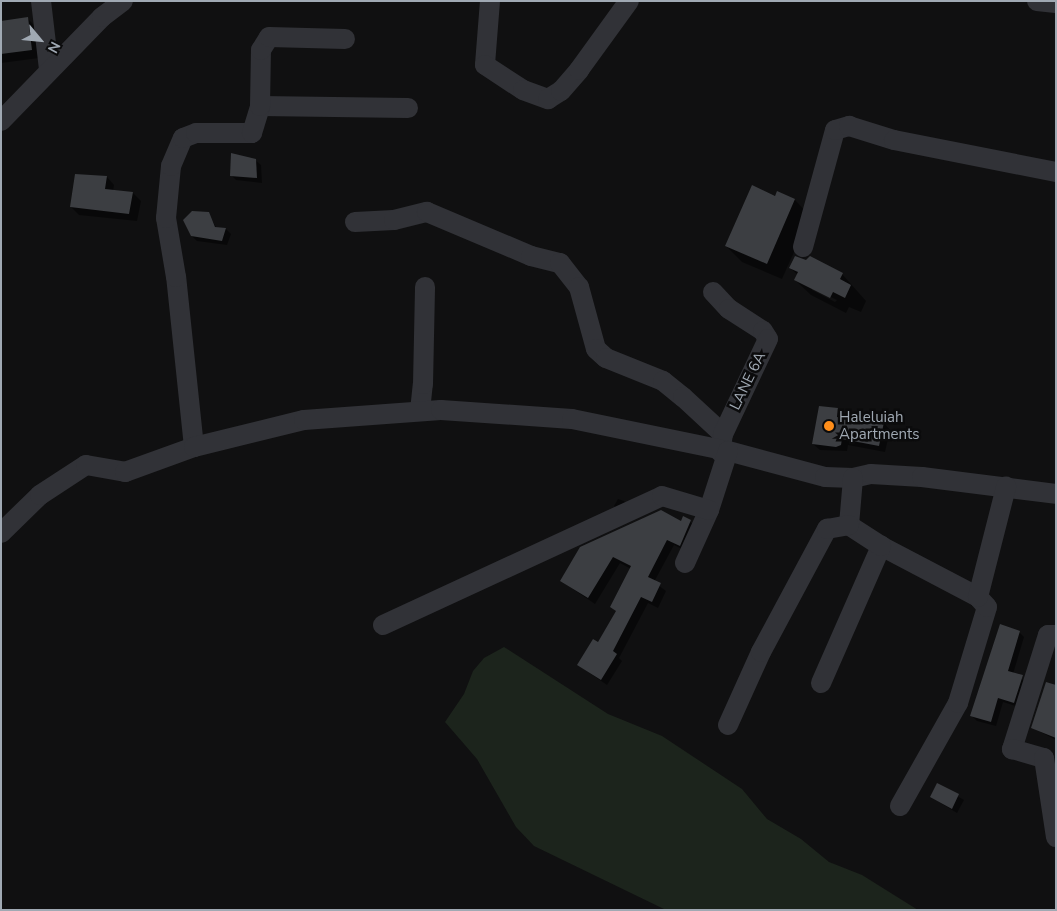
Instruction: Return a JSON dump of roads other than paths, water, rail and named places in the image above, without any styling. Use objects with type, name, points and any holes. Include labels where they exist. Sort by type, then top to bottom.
[{"type":"street","points":[[41,1],[49,69]]},
{"type":"street","points":[[1,121],[102,16],[123,1]]},
{"type":"street","points":[[490,1],[485,66],[523,90],[548,99],[561,91],[579,70],[629,1]]},
{"type":"street","points":[[1037,1],[1056,3]]},
{"type":"street","points":[[194,447],[176,277],[166,218],[171,166],[183,138],[196,133],[252,133],[260,106],[261,50],[269,37],[345,39]]},
{"type":"street","points":[[260,106],[408,108]]},
{"type":"street","points":[[803,247],[835,130],[849,126],[894,140],[1056,172]]},
{"type":"street","points":[[356,222],[394,220],[427,212],[531,256],[560,263],[578,287],[596,349],[606,358],[663,381],[724,446]]},
{"type":"street","points":[[420,411],[424,384],[425,287]]},
{"type":"street","name":"LANE 6A","points":[[713,292],[729,309],[763,331],[768,339],[724,446]]},
{"type":"street","points":[[1,533],[40,495],[86,465],[125,472],[194,447],[304,420],[420,411],[572,419],[724,446],[825,477],[853,478],[871,474],[922,477],[1056,494]]},
{"type":"street","points":[[685,563],[709,510],[724,446]]},
{"type":"street","points":[[849,525],[853,478]]},
{"type":"street","points":[[978,597],[1006,487]]},
{"type":"street","points":[[383,625],[662,496],[709,510]]},
{"type":"street","points":[[728,725],[761,652],[827,529],[849,525],[881,546],[978,597],[987,607],[958,703],[900,806]]},
{"type":"street","points":[[821,683],[881,546]]},
{"type":"street","points":[[1056,635],[1048,635],[1012,749],[1044,758],[1056,837]]},
{"type":"place","name":"Haleluiah Apartments","points":[[829,426]]}]
